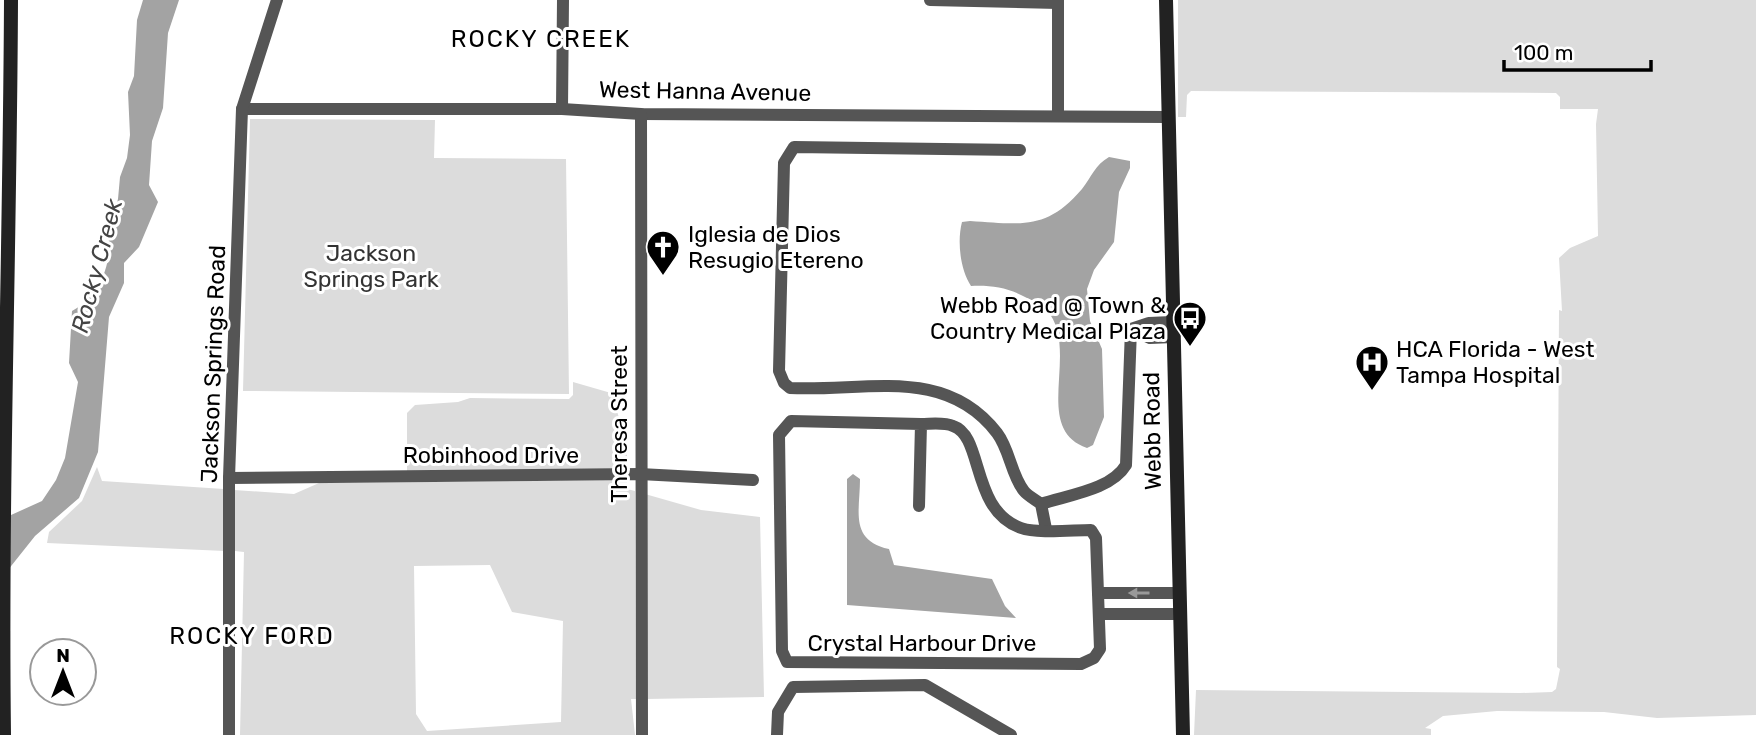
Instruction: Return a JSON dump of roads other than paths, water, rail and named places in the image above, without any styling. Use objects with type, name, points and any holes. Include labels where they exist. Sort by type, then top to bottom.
[{"type":"street","points":[[4,735],[4,306],[11,0]]},
{"type":"street","name":"Jackson Springs Road","points":[[229,735],[229,478],[242,109],[277,0]]},
{"type":"street","points":[[562,109],[563,0]]},
{"type":"street","points":[[930,0],[1058,1],[1058,115]]},
{"type":"street","name":"Webb Road","points":[[1166,0],[1183,735]]},
{"type":"street","name":"West Hanna Avenue","points":[[242,109],[562,109],[641,114],[1167,117]]},
{"type":"street","name":"Theresa Street","points":[[641,114],[642,735]]},
{"type":"street","points":[[1020,150],[794,147],[784,163],[779,370],[784,383],[790,388],[926,387],[957,398],[982,414],[1002,439],[1024,492],[1041,504],[1046,529]]},
{"type":"street","points":[[1131,329],[1149,323],[1172,322]]},
{"type":"street","points":[[1041,504],[1106,483],[1119,476],[1126,465],[1131,329]]},
{"type":"street","points":[[1131,329],[1150,338],[1172,337]]},
{"type":"street","name":"Crystal Harbour Drive","points":[[791,421],[921,424],[956,426],[964,433],[993,508],[1003,519],[1024,530],[1091,530],[1097,538],[1100,649],[1094,658],[1082,664],[787,662],[782,651],[779,435],[791,421]]},
{"type":"street","points":[[919,506],[921,424]]},
{"type":"street","name":"Robinhood Drive","points":[[229,478],[640,474],[753,480]]},
{"type":"street","points":[[1098,593],[1179,593]]},
{"type":"street","points":[[1099,614],[1180,614]]},
{"type":"street","points":[[778,735],[778,712],[793,687],[925,685],[1011,735]]},
{"type":"place","name":"Iglesia de Dios Resugio Etereno","points":[[663,277]]},
{"type":"place","name":"Webb Road @ Town & Country Medical Plaza","points":[[1190,348]]},
{"type":"place","name":"HCA Florida - West Tampa Hospital","points":[[1372,392]]},
{"type":"district","name":"ROCKY CREEK","points":[[541,39]]},
{"type":"district","name":"ROCKY FORD","points":[[252,636]]},
{"type":"park label","name":"Jackson Springs Park","points":[[371,266]]},
{"type":"water label","name":"Rocky Creek","points":[[97,266]]}]
